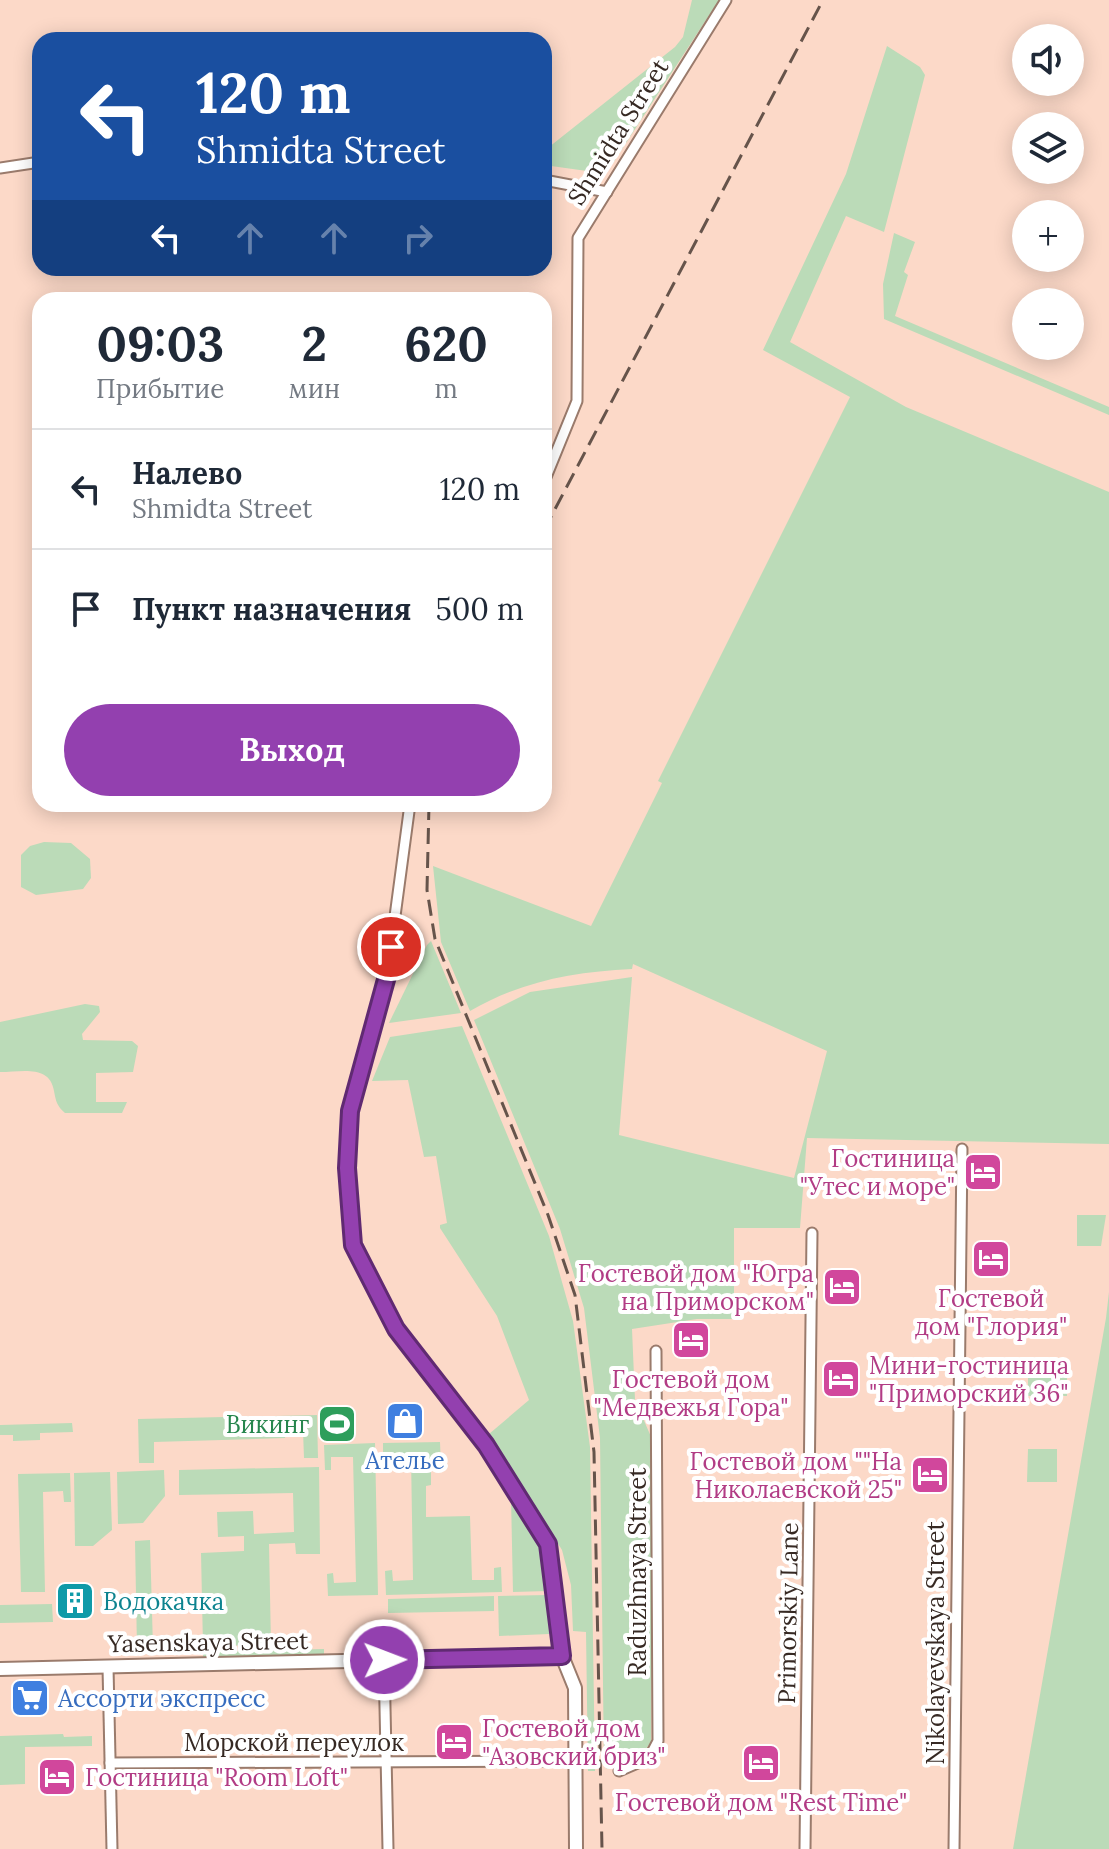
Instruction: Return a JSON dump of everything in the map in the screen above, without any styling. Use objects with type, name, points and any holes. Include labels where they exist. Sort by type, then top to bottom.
[{"type":"street","name":"Shmidta Street","points":[[552,462],[577,401],[578,238],[726,0]]},
{"type":"street","points":[[0,168],[32,163]]},
{"type":"street","points":[[552,182],[607,192]]},
{"type":"street","points":[[409,812],[387,976],[350,1111],[347,1168],[353,1245],[396,1329],[486,1445],[548,1544],[562,1656],[575,1688],[576,1849]]},
{"type":"street","name":"Nikolayevskaya Street","points":[[954,1849],[962,1149]]},
{"type":"street","name":"Primorskiy Lane","points":[[805,1849],[812,1233]]},
{"type":"street","name":"Raduzhnaya Street","points":[[619,1771],[649,1758],[658,1741],[656,1351]]},
{"type":"street","name":"Yasenskaya Street","points":[[0,1669],[562,1656]]},
{"type":"street","points":[[384,1660],[388,1849]]},
{"type":"street","points":[[108,1667],[112,1849]]},
{"type":"street","name":"Морской переулок","points":[[110,1763],[575,1761]]},
{"type":"green space","points":[[692,0],[719,0],[613,163],[594,172],[552,166],[552,145],[675,47],[683,37]]},
{"type":"green space","points":[[887,46],[920,67],[925,75],[884,232],[846,216],[790,342],[906,407],[1109,492],[1109,1144],[807,1138],[800,1228],[734,1228],[734,1319],[697,1319],[632,1329],[635,1400],[652,1439],[651,1742],[639,1758],[607,1769],[604,1765],[600,1438],[584,1308],[560,1229],[474,1020],[530,992],[632,977],[619,1135],[794,1178],[827,1051],[633,964],[632,969],[569,976],[529,985],[470,1011],[441,942],[433,866],[591,926],[662,783],[658,781],[850,397],[763,350],[846,174]]},
{"type":"green space","points":[[894,233],[915,242],[904,272],[908,275],[895,316],[1109,407],[1109,415],[884,319],[883,284]]},
{"type":"green space","points":[[44,842],[71,843],[90,859],[91,878],[83,889],[36,895],[21,887],[21,855],[30,846]]},
{"type":"green space","points":[[431,941],[461,1013],[389,1023],[427,945]]},
{"type":"green space","points":[[85,1004],[99,1006],[100,1012],[82,1034],[83,1040],[132,1041],[138,1046],[133,1072],[96,1073],[96,1102],[127,1102],[122,1113],[65,1113],[57,1104],[51,1082],[41,1073],[0,1072],[0,1022]]},
{"type":"green space","points":[[462,1026],[549,1236],[573,1321],[590,1447],[595,1771],[588,1771],[586,1632],[573,1631],[571,1585],[562,1550],[489,1434],[529,1400],[497,1316],[440,1228],[440,1225],[447,1223],[436,1156],[424,1157],[408,1080],[372,1081],[390,1037]]},
{"type":"green space","points":[[1077,1215],[1106,1215],[1101,1246],[1077,1246]]},
{"type":"green space","points":[[1109,1292],[1109,1849],[1013,1849],[1106,1318]]},
{"type":"green space","points":[[1028,1372],[1067,1372],[1067,1396],[1028,1396]]},
{"type":"green space","points":[[317,1415],[318,1458],[304,1458],[303,1431],[286,1432],[285,1438],[154,1442],[154,1463],[139,1463],[138,1419]]},
{"type":"green space","points":[[72,1423],[73,1432],[40,1433],[40,1440],[13,1441],[13,1435],[0,1435],[0,1425]]},
{"type":"green space","points":[[440,1442],[441,1467],[431,1468],[431,1485],[426,1486],[426,1517],[470,1516],[472,1580],[494,1580],[494,1568],[501,1567],[502,1592],[386,1595],[385,1571],[392,1570],[393,1581],[413,1580],[411,1456],[390,1456],[390,1471],[383,1471],[383,1443]]},
{"type":"green space","points":[[375,1443],[378,1595],[328,1596],[327,1574],[333,1573],[334,1583],[356,1582],[353,1457],[331,1457],[331,1470],[325,1470],[324,1445]]},
{"type":"green space","points":[[1028,1449],[1057,1449],[1057,1482],[1027,1482]]},
{"type":"green space","points":[[319,1467],[320,1554],[296,1554],[295,1543],[269,1544],[271,1645],[203,1646],[201,1553],[244,1551],[244,1536],[218,1537],[217,1512],[253,1511],[254,1534],[294,1532],[293,1493],[179,1495],[179,1470]]},
{"type":"green space","points":[[164,1470],[165,1496],[143,1523],[118,1524],[117,1472]]},
{"type":"green space","points":[[110,1472],[112,1530],[93,1546],[75,1546],[74,1473]]},
{"type":"green space","points":[[70,1473],[71,1502],[64,1502],[63,1491],[43,1492],[45,1592],[21,1592],[18,1474]]},
{"type":"green space","points":[[511,1497],[547,1554],[548,1591],[513,1592]]},
{"type":"green space","points":[[150,1540],[153,1648],[137,1649],[135,1541]]},
{"type":"green space","points":[[548,1595],[549,1634],[499,1636],[498,1596]]},
{"type":"green space","points":[[494,1596],[494,1611],[388,1613],[388,1599]]},
{"type":"green space","points":[[52,1604],[53,1622],[0,1623],[0,1605]]},
{"type":"green space","points":[[324,1649],[324,1656],[203,1659],[203,1652]]},
{"type":"green space","points":[[63,1734],[64,1737],[92,1736],[92,1746],[25,1747],[25,1784],[0,1785],[0,1736]]},
{"type":"railway","points":[[552,515],[823,0]]},
{"type":"railway","points":[[429,812],[427,890],[435,939],[548,1215],[575,1295],[594,1452],[602,1849]]},
{"type":"place","name":"Гостиница \"Утес и море\"","points":[[983,1172]]},
{"type":"place","name":"Гостевой дом \"Глория\"","points":[[991,1259]]},
{"type":"place","name":"Гостевой дом \"Югра на Приморском\"","points":[[842,1287]]},
{"type":"place","name":"Гостевой дом \"Медвежья Гора\"","points":[[691,1340]]},
{"type":"place","name":"Мини-гостиница \"Приморский 36\"","points":[[841,1379]]},
{"type":"place","name":"Ателье","points":[[405,1421]]},
{"type":"place","name":"Викинг","points":[[337,1424]]},
{"type":"place","name":"Гостевой дом \"\"На Николаевской 25\"","points":[[930,1475]]},
{"type":"place","name":"Водокачка","points":[[75,1601]]},
{"type":"place","name":"Ассорти экспресс","points":[[30,1698]]},
{"type":"place","name":"Гостевой дом \"Азовский бриз\"","points":[[454,1742]]},
{"type":"place","name":"Гостевой дом \"Rest Time\"","points":[[761,1763]]},
{"type":"place","name":"Гостиница \"Room Loft\"","points":[[57,1777]]},
{"type":"route","points":[[384,1660],[562,1656],[552,1553],[541,1529],[476,1431],[396,1329],[353,1245],[347,1168],[350,1111],[374,1029],[391,947]]}]
